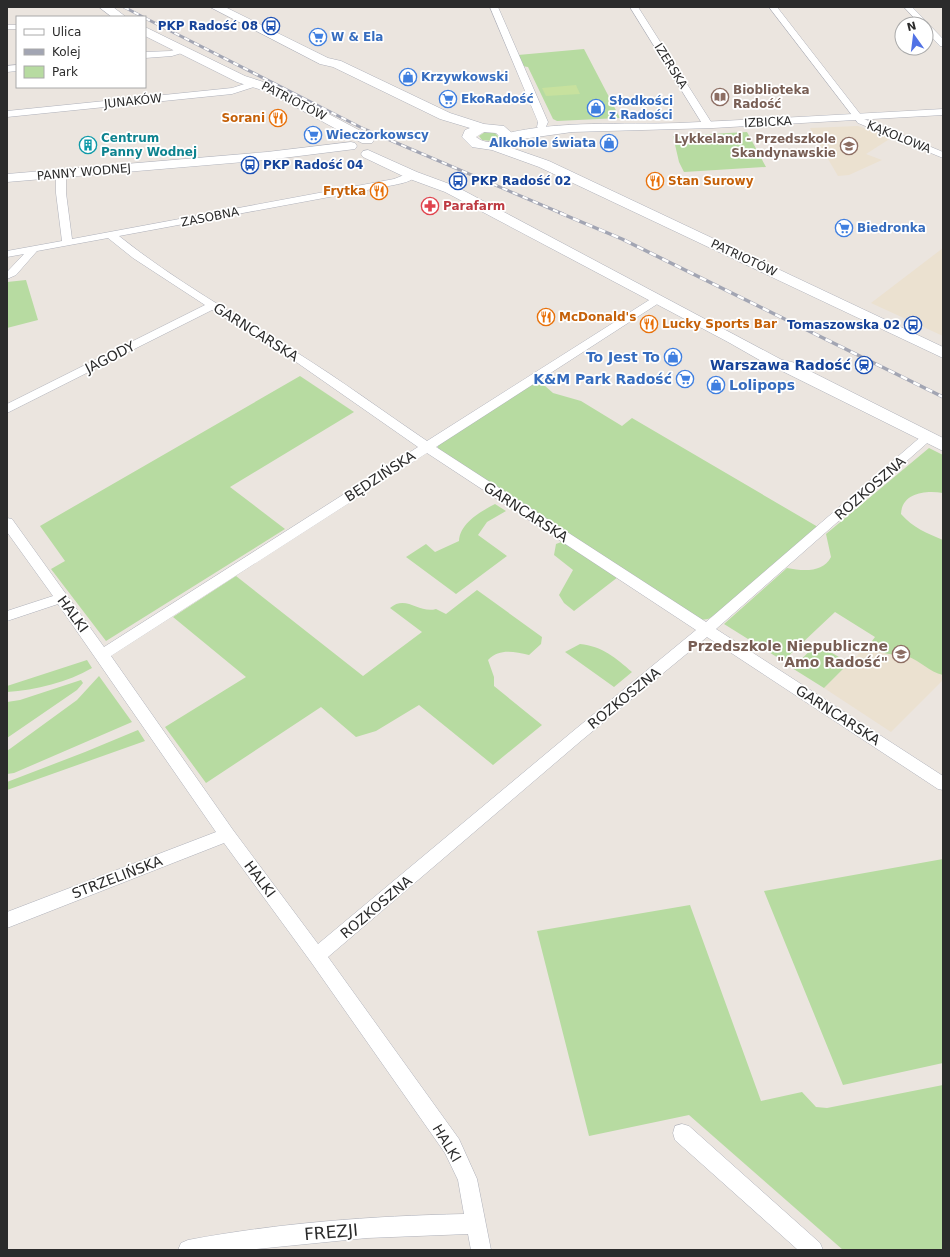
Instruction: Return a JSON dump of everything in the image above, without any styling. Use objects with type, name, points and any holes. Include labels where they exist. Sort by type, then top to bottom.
[{"type":"main road","points":[[105,7],[116,16]]},
{"type":"main road","points":[[216,7],[300,50],[324,61],[337,64],[445,116],[470,133],[488,128]]},
{"type":"main road","name":"PATRIOTÓW","points":[[146,32],[250,83],[367,147],[412,175],[440,184]]},
{"type":"main road","points":[[445,116],[488,128],[502,130],[502,141],[474,143],[470,139],[470,133]]},
{"type":"main road","name":"PATRIOTÓW","points":[[502,141],[524,158],[544,164],[943,353]]},
{"type":"main road","name":"PATRIOTÓW","points":[[367,147],[402,160],[428,175],[440,184],[734,338],[776,364],[786,366],[943,445]]},
{"type":"street","points":[[494,7],[543,122],[542,127]]},
{"type":"street","name":"IZERSKA","points":[[634,7],[708,125]]},
{"type":"street","points":[[773,7],[857,117]]},
{"type":"street","points":[[908,7],[916,16]]},
{"type":"street","points":[[934,34],[943,44]]},
{"type":"street","points":[[146,55],[172,53],[182,50]]},
{"type":"street","name":"JUNAKÓW","points":[[7,114],[232,91],[250,83]]},
{"type":"street","name":"IZBICKA","points":[[502,141],[526,133],[568,130],[708,125],[943,112]]},
{"type":"street","name":"KĄKOLOWA","points":[[857,117],[867,124],[943,155]]},
{"type":"street","name":"IZBICKA","points":[[488,128],[542,127],[568,130]]},
{"type":"street","name":"PANNY WODNEJ","points":[[7,178],[367,147]]},
{"type":"street","points":[[61,174],[61,193],[68,244]]},
{"type":"street","name":"ZASOBNA","points":[[7,254],[112,236],[394,182],[406,179],[412,175]]},
{"type":"street","name":"GARNCARSKA","points":[[112,236],[137,256],[293,355],[427,446],[943,784]]},
{"type":"street","points":[[7,276],[12,273],[34,249]]},
{"type":"street","name":"BĘDZIŃSKA","points":[[102,654],[658,299]]},
{"type":"street","name":"JAGODY","points":[[7,409],[213,305]]},
{"type":"street","name":"ROZKOSZNA","points":[[317,956],[577,736],[707,630],[928,437]]},
{"type":"street","name":"HALKI","points":[[7,522],[102,654],[227,835],[317,956],[452,1146],[467,1179],[481,1250]]},
{"type":"street","points":[[7,616],[62,598]]},
{"type":"street","name":"STRZELIŃSKA","points":[[7,920],[227,835]]},
{"type":"street","points":[[682,1133],[813,1250]]},
{"type":"street","name":"FREZJI","points":[[188,1250],[235,1241],[382,1227],[475,1224]]},
{"type":"shaded area","name":"Lykkeland - Przedszkole Skandynawskie","points":[[858,126],[891,138],[866,154],[882,160],[849,175],[838,176],[810,128]]},
{"type":"shaded area","points":[[943,248],[943,336],[871,303]]},
{"type":"shaded area","name":"Przedszkole Niepubliczne \"Amo Radość\"","points":[[943,599],[943,680],[891,732],[824,688],[876,637]]},
{"type":"green space","points":[[584,49],[620,118],[557,121],[553,119],[528,67],[522,66],[518,55]]},
{"type":"green space","points":[[576,85],[580,94],[546,96],[542,88]]},
{"type":"green space","points":[[485,132],[495,133],[499,137],[492,141],[482,140],[479,136]]},
{"type":"green space","points":[[747,132],[766,167],[684,172],[679,162],[673,136]]},
{"type":"green space","points":[[26,280],[38,320],[7,328],[7,282]]},
{"type":"green space","points":[[300,376],[354,412],[230,487],[285,529],[106,641],[51,569],[65,561],[40,526]]},
{"type":"green space","points":[[534,381],[544,385],[553,393],[581,401],[622,426],[632,418],[818,527],[717,614],[708,619],[701,620],[438,449],[438,444]]},
{"type":"green space","points":[[929,448],[943,455],[943,493],[929,492],[916,494],[910,497],[905,501],[901,514],[915,527],[943,540],[943,675],[938,674],[905,655],[881,652],[869,645],[875,637],[835,612],[783,661],[724,624],[787,568],[812,570],[823,566],[831,557],[826,534]]},
{"type":"green space","points":[[495,504],[506,511],[487,522],[478,535],[507,556],[456,594],[406,557],[426,544],[435,552],[459,541],[460,535],[467,523],[477,514]]},
{"type":"green space","points":[[564,541],[618,577],[574,611],[564,603],[559,595],[573,570],[554,555],[556,544]]},
{"type":"green space","points":[[236,576],[363,676],[422,632],[390,608],[396,604],[407,603],[424,609],[436,609],[446,614],[477,590],[542,637],[541,644],[529,655],[513,652],[502,652],[488,660],[494,677],[494,686],[542,725],[493,765],[419,705],[376,731],[356,737],[321,707],[206,783],[165,727],[246,677],[173,617]]},
{"type":"green space","points":[[580,644],[602,650],[632,672],[614,687],[565,652]]},
{"type":"green space","points":[[817,644],[849,663],[824,688],[792,668]]},
{"type":"green space","points":[[87,660],[92,668],[73,677],[40,687],[7,692],[7,686]]},
{"type":"green space","points":[[99,676],[132,722],[14,773],[7,774],[7,751],[77,700]]},
{"type":"green space","points":[[81,680],[83,683],[77,690],[7,738],[7,702],[20,700]]},
{"type":"green space","points":[[138,730],[145,741],[7,790],[7,782]]},
{"type":"green space","points":[[943,859],[943,1063],[843,1085],[764,891]]},
{"type":"green space","points":[[690,905],[761,1101],[802,1092],[816,1107],[827,1108],[943,1085],[943,1250],[843,1250],[689,1115],[589,1136],[537,931]]},
{"type":"railway","points":[[124,7],[141,16]]},
{"type":"railway","points":[[146,19],[364,129],[563,214]]},
{"type":"railway","points":[[560,213],[622,239],[943,397]]},
{"type":"place","name":"PKP Radość 08","points":[[271,26]]},
{"type":"place","name":"W & Ela","points":[[318,37]]},
{"type":"place","name":"Krzywkowski","points":[[408,77]]},
{"type":"place","name":"Bioblioteka Radość","points":[[720,97]]},
{"type":"place","name":"EkoRadość","points":[[448,99]]},
{"type":"place","name":"Słodkości z Radości","points":[[596,108]]},
{"type":"place","name":"Sorani","points":[[278,118]]},
{"type":"place","name":"Wieczorkowscy","points":[[313,135]]},
{"type":"place","name":"Alkohole świata","points":[[609,143]]},
{"type":"place","name":"Centrum Panny Wodnej","points":[[88,145]]},
{"type":"place","name":"Lykkeland - Przedszkole Skandynawskie","points":[[849,146]]},
{"type":"place","name":"PKP Radość 04","points":[[250,165]]},
{"type":"place","name":"PKP Radość 02","points":[[458,181]]},
{"type":"place","name":"Stan Surowy","points":[[655,181]]},
{"type":"place","name":"Frytka","points":[[379,191]]},
{"type":"place","name":"Parafarm","points":[[430,206]]},
{"type":"place","name":"Biedronka","points":[[844,228]]},
{"type":"place","name":"McDonald's","points":[[546,317]]},
{"type":"place","name":"Lucky Sports Bar","points":[[649,324]]},
{"type":"place","name":"Tomaszowska 02","points":[[913,325]]},
{"type":"place","name":"To Jest To","points":[[673,357]]},
{"type":"place","name":"Warszawa Radość","points":[[864,365]]},
{"type":"place","name":"K&M Park Radość","points":[[685,379]]},
{"type":"place","name":"Lolipops","points":[[716,385]]},
{"type":"place","name":"Przedszkole Niepubliczne \"Amo Radość\"","points":[[901,654]]}]
